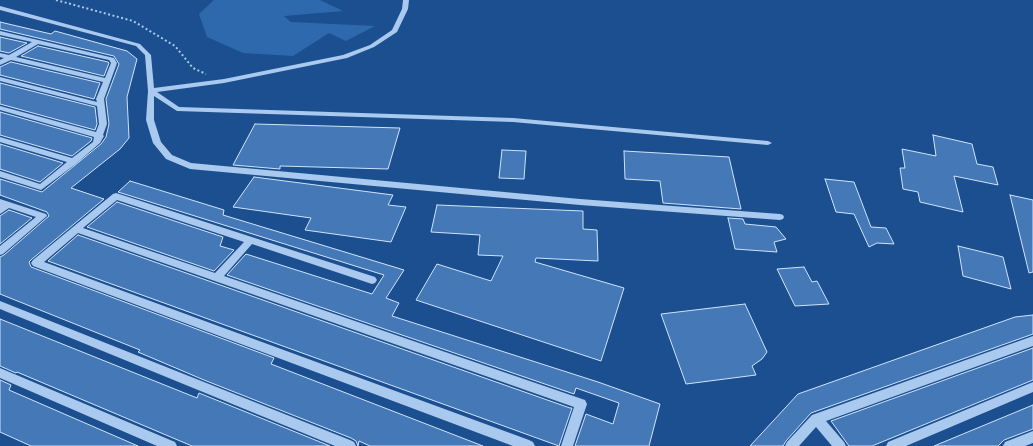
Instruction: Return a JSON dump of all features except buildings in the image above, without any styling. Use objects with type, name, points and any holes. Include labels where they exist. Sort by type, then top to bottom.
[{"type":"lane","points":[[151,90],[222,81],[345,56],[372,46],[395,31],[405,9],[406,0]]},
{"type":"lane","points":[[0,8],[138,45],[148,55],[151,90],[150,120],[157,144],[169,157],[190,166],[580,202],[780,217]]},
{"type":"lane","points":[[0,33],[112,59],[114,68],[100,105],[103,124],[96,143],[41,186],[0,174]]},
{"type":"lane","points":[[0,63],[37,42]]},
{"type":"lane","points":[[0,55],[108,81]]},
{"type":"lane","points":[[0,79],[100,105]]},
{"type":"lane","points":[[151,90],[176,109],[513,120],[768,143]]},
{"type":"lane","points":[[0,108],[100,136]]},
{"type":"lane","points":[[0,139],[74,161]]},
{"type":"lane","points":[[372,280],[116,196],[36,262],[529,446]]},
{"type":"lane","points":[[0,211],[4,203],[43,216],[0,251]]},
{"type":"lane","points":[[76,229],[581,404],[567,446]]},
{"type":"lane","points":[[216,278],[251,240]]},
{"type":"lane","points":[[0,305],[350,446]]},
{"type":"lane","points":[[791,446],[816,419],[1033,341]]},
{"type":"lane","points":[[0,373],[171,446]]},
{"type":"lane","points":[[892,446],[1033,386]]},
{"type":"lane","points":[[816,419],[840,446]]},
{"type":"lane","points":[[1008,446],[1033,437]]},
{"type":"path","points":[[56,0],[133,21],[174,46],[193,68],[222,81]]},
{"type":"shaded area","points":[[214,0],[320,0],[343,11],[284,16],[291,22],[375,26],[346,41],[329,33],[293,56],[243,53],[207,37],[199,14]]}]
